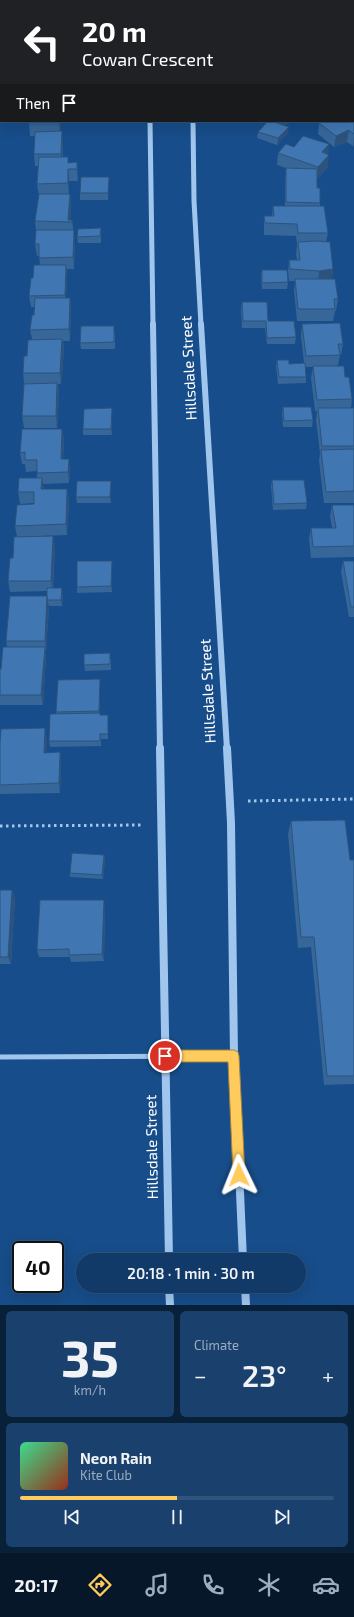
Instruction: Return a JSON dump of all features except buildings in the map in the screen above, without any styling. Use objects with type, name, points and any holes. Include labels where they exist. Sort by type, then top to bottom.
[{"type":"street","name":"Hillsdale Street","points":[[150,122],[169,1253]]},
{"type":"street","name":"Hillsdale Street","points":[[193,122],[194,201],[230,801],[234,1056],[243,1253]]},
{"type":"street","points":[[0,1057],[234,1056]]},
{"type":"street","points":[[170,1293],[170,1305]]},
{"type":"street","points":[[245,1293],[246,1305]]},
{"type":"path","points":[[230,801],[354,799]]},
{"type":"path","points":[[0,826],[161,824]]},
{"type":"route","points":[[165,1056],[234,1056],[239,1175]]}]
